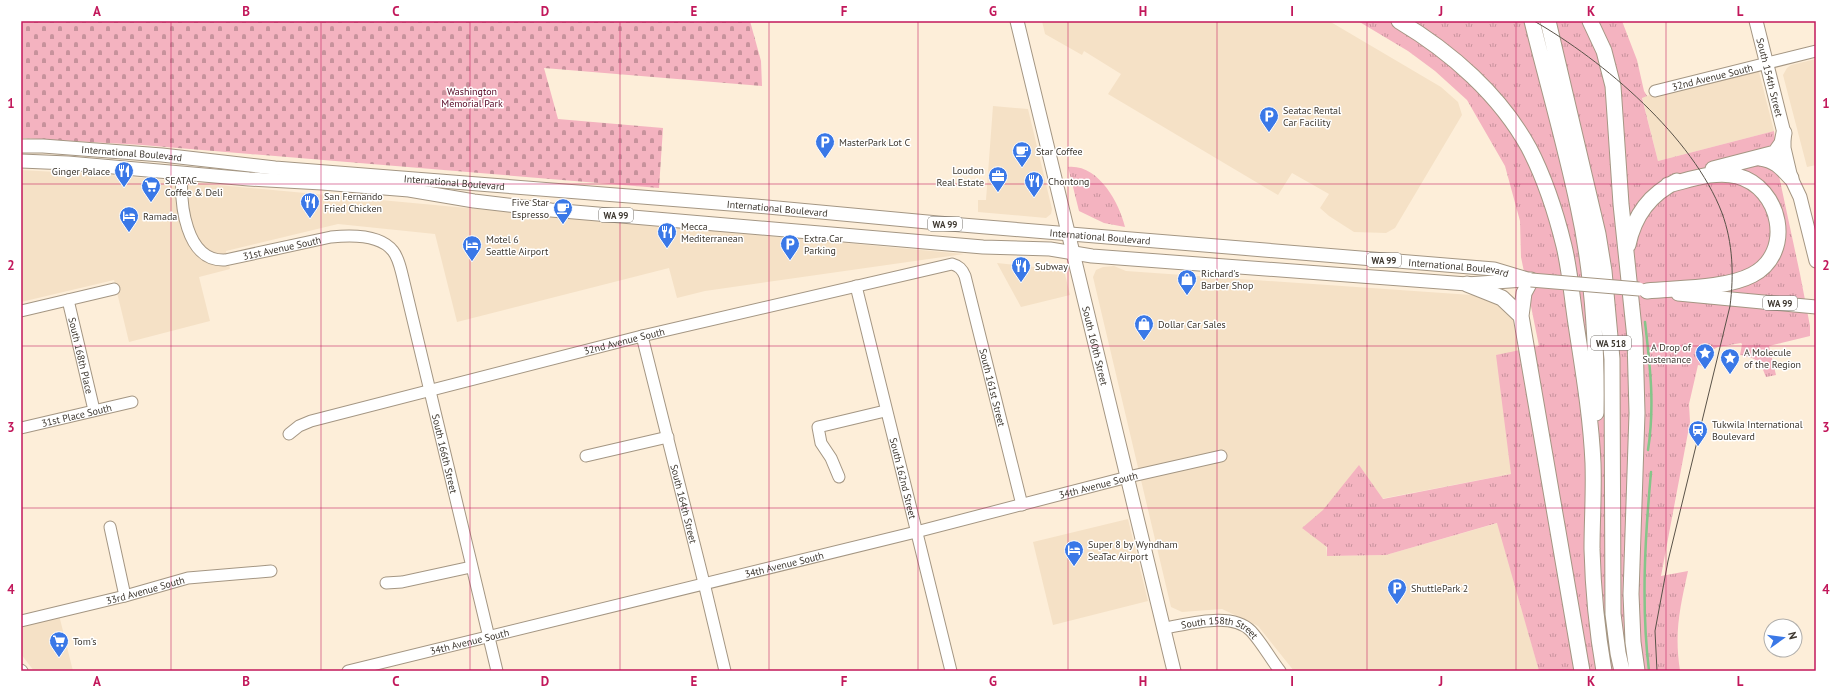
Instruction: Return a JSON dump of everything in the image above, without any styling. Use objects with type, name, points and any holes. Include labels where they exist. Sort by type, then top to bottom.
[{"type":"highway","points":[[1399,21],[1437,46],[1476,79],[1510,120],[1528,147],[1540,173],[1553,208],[1564,248],[1588,405],[1593,464]]},
{"type":"highway","name":"WA 518","points":[[1532,21],[1578,207],[1592,290],[1597,363],[1596,429],[1593,464],[1592,548],[1599,640],[1604,671]]},
{"type":"highway","name":"WA 518","points":[[1548,21],[1598,234],[1605,279],[1612,359],[1614,614],[1618,653],[1622,671]]},
{"type":"highway","points":[[1590,21],[1604,51],[1613,86],[1626,253],[1636,354],[1637,413],[1631,594],[1633,642],[1637,671]]},
{"type":"highway","points":[[1626,253],[1630,234],[1642,209],[1654,196],[1668,185],[1695,174],[1775,153],[1779,149],[1784,133]]},
{"type":"highway","points":[[1760,158],[1768,159],[1778,164],[1791,178]]},
{"type":"highway","points":[[1647,291],[1709,286],[1741,280],[1754,274],[1763,266],[1771,255],[1777,240],[1778,224],[1775,211],[1770,200],[1760,189],[1749,181],[1738,176],[1721,174],[1668,185]]},
{"type":"highway","points":[[1531,280],[1524,293],[1521,316],[1582,671]]},
{"type":"highway","points":[[1467,284],[1502,298],[1521,316]]},
{"type":"main road","name":"South 160th Street","points":[[1017,21],[1070,234],[1174,671]]},
{"type":"main road","name":"South 154th Street","points":[[1756,21],[1784,133],[1784,148],[1791,178],[1800,197],[1816,261]]},
{"type":"main road","name":"South 154th Street","points":[[1784,133],[1791,145],[1801,180],[1800,197]]},
{"type":"main road","name":"International Boulevard","points":[[21,146],[43,146],[162,155],[275,168],[756,206],[1494,269],[1531,280]]},
{"type":"main road","points":[[182,174],[192,166],[218,161]]},
{"type":"main road","name":"International Boulevard","points":[[21,162],[68,163],[182,174],[409,190],[474,201],[551,210],[983,246],[1050,249],[1074,253],[1156,261],[1467,284],[1531,280],[1816,307]]},
{"type":"street","name":"32nd Avenue South","points":[[1655,91],[1816,51]]},
{"type":"street","name":"31st Avenue South","points":[[182,174],[181,187],[191,238],[202,253],[208,256],[221,260],[331,237],[356,237],[382,242]]},
{"type":"street","name":"South 166th Street","points":[[382,242],[394,252],[399,264],[431,391],[471,567],[497,671]]},
{"type":"street","name":"32nd Avenue South","points":[[289,434],[299,426],[311,421],[642,336],[945,264],[958,265],[963,270]]},
{"type":"street","name":"South 161st Street","points":[[963,270],[1022,505]]},
{"type":"street","name":"South 162nd Street","points":[[856,286],[885,411],[951,671]]},
{"type":"street","points":[[21,311],[114,289]]},
{"type":"street","name":"South 168th Place","points":[[68,300],[94,410]]},
{"type":"street","name":"South 164th Street","points":[[642,336],[725,671]]},
{"type":"street","name":"31st Place South","points":[[21,428],[132,402]]},
{"type":"street","points":[[839,477],[831,458],[821,443],[818,427],[885,411]]},
{"type":"street","points":[[586,456],[668,437]]},
{"type":"street","name":"34th Avenue South","points":[[348,671],[916,532],[1128,477],[1221,456]]},
{"type":"street","points":[[110,527],[125,596]]},
{"type":"street","points":[[386,583],[402,582],[471,567]]},
{"type":"street","name":"33rd Avenue South","points":[[21,621],[125,596],[188,578],[271,571]]},
{"type":"street","name":"South 158th Street","points":[[1165,628],[1213,621],[1229,621],[1239,623],[1250,631],[1280,671]]},
{"type":"shaded area","name":"Seatac Rental Car Facility","points":[[1042,21],[1329,21],[1441,87],[1458,102],[1462,115],[1395,228],[1386,233],[1354,232],[1329,216],[1320,208],[1329,194],[1292,173],[1278,195],[1108,94],[1121,74],[1084,51],[1082,55],[1045,34]]},
{"type":"shaded area","points":[[1816,59],[1816,165],[1807,167],[1783,75],[1787,68],[1791,65]]},
{"type":"shaded area","points":[[1758,68],[1774,131],[1658,161],[1642,97]]},
{"type":"shaded area","points":[[993,106],[1028,109],[1052,209],[1051,214],[1046,218],[978,212],[978,200],[986,200]]},
{"type":"shaded area","points":[[21,170],[110,175],[964,254],[705,291],[677,298],[669,268],[457,322],[435,234],[338,224],[226,251],[230,269],[199,277],[210,321],[129,342],[114,280],[21,302]]},
{"type":"shaded area","points":[[997,263],[1064,270],[1070,295],[1021,307]]},
{"type":"shaded area","points":[[1114,266],[1126,271],[1486,296],[1501,305],[1513,319],[1537,469],[1323,510],[1327,556],[1386,555],[1498,523],[1539,671],[1294,671],[1258,626],[1222,609],[1182,612],[1171,607],[1093,277],[1096,270],[1103,267]]},
{"type":"shaded area","points":[[1128,519],[1148,601],[1053,625],[1033,542]]},
{"type":"shaded area","points":[[59,615],[73,671],[34,671],[21,654],[21,624]]},
{"type":"green space","name":"Washington Memorial Park","points":[[21,21],[750,21],[761,61],[762,86],[544,68],[558,119],[663,128],[659,188],[142,145],[21,138]]},
{"type":"green space","points":[[1358,21],[1622,21],[1637,60],[1644,91],[1647,96],[1642,98],[1658,161],[1774,131],[1779,176],[1800,274],[1810,326],[1810,336],[1769,346],[1776,375],[1766,377],[1762,367],[1757,361],[1750,357],[1740,355],[1741,343],[1718,347],[1707,353],[1704,366],[1698,365],[1689,404],[1690,422],[1661,576],[1688,571],[1680,609],[1678,632],[1678,657],[1680,671],[1539,671],[1497,523],[1386,555],[1327,556],[1327,547],[1302,528],[1323,510],[1359,465],[1383,499],[1511,474],[1496,355],[1539,346],[1521,257],[1520,221],[1505,166],[1467,100],[1435,71],[1408,51]]},
{"type":"green space","points":[[1068,167],[1079,168],[1089,172],[1106,186],[1118,207],[1125,227],[1104,223],[1079,211]]},
{"type":"waterway","points":[[1645,322],[1650,370],[1651,401],[1648,450]]},
{"type":"waterway","points":[[1649,671],[1645,621],[1645,572],[1651,472]]},
{"type":"tram line","points":[[1534,21],[1589,57],[1617,79],[1668,129],[1690,157],[1708,185],[1726,224],[1732,259],[1730,306],[1668,561],[1655,631],[1657,671]]},
{"type":"place","name":"Seatac Rental Car Facility","points":[[1269,133]]},
{"type":"place","name":"MasterPark Lot C","points":[[825,159]]},
{"type":"place","name":"Star Coffee","points":[[1022,168]]},
{"type":"place","name":"Ginger Palace","points":[[124,188]]},
{"type":"place","name":"Loudon Real Estate","points":[[998,193]]},
{"type":"place","name":"Chontong","points":[[1034,198]]},
{"type":"place","name":"SEATAC Coffee & Deli","points":[[151,203]]},
{"type":"place","name":"San Fernando Fried Chicken","points":[[310,219]]},
{"type":"place","name":"Five Star Espresso","points":[[563,225]]},
{"type":"place","name":"Ramada","points":[[129,233]]},
{"type":"place","name":"Mecca Mediterranean","points":[[667,249]]},
{"type":"place","name":"Extra Car Parking","points":[[790,261]]},
{"type":"place","name":"Motel 6 Seattle Airport","points":[[472,262]]},
{"type":"place","name":"Subway","points":[[1021,283]]},
{"type":"place","name":"Richard's Barber Shop","points":[[1187,296]]},
{"type":"place","name":"Dollar Car Sales","points":[[1144,341]]},
{"type":"place","name":"A Drop of Sustenance","points":[[1705,370]]},
{"type":"place","name":"A Molecule of the Region","points":[[1730,375]]},
{"type":"place","name":"Tukwila International Boulevard","points":[[1698,447]]},
{"type":"place","name":"Super 8 by Wyndham SeaTac Airport","points":[[1074,567]]},
{"type":"place","name":"ShuttlePark 2","points":[[1397,605]]},
{"type":"place","name":"Tom's","points":[[59,658]]}]
